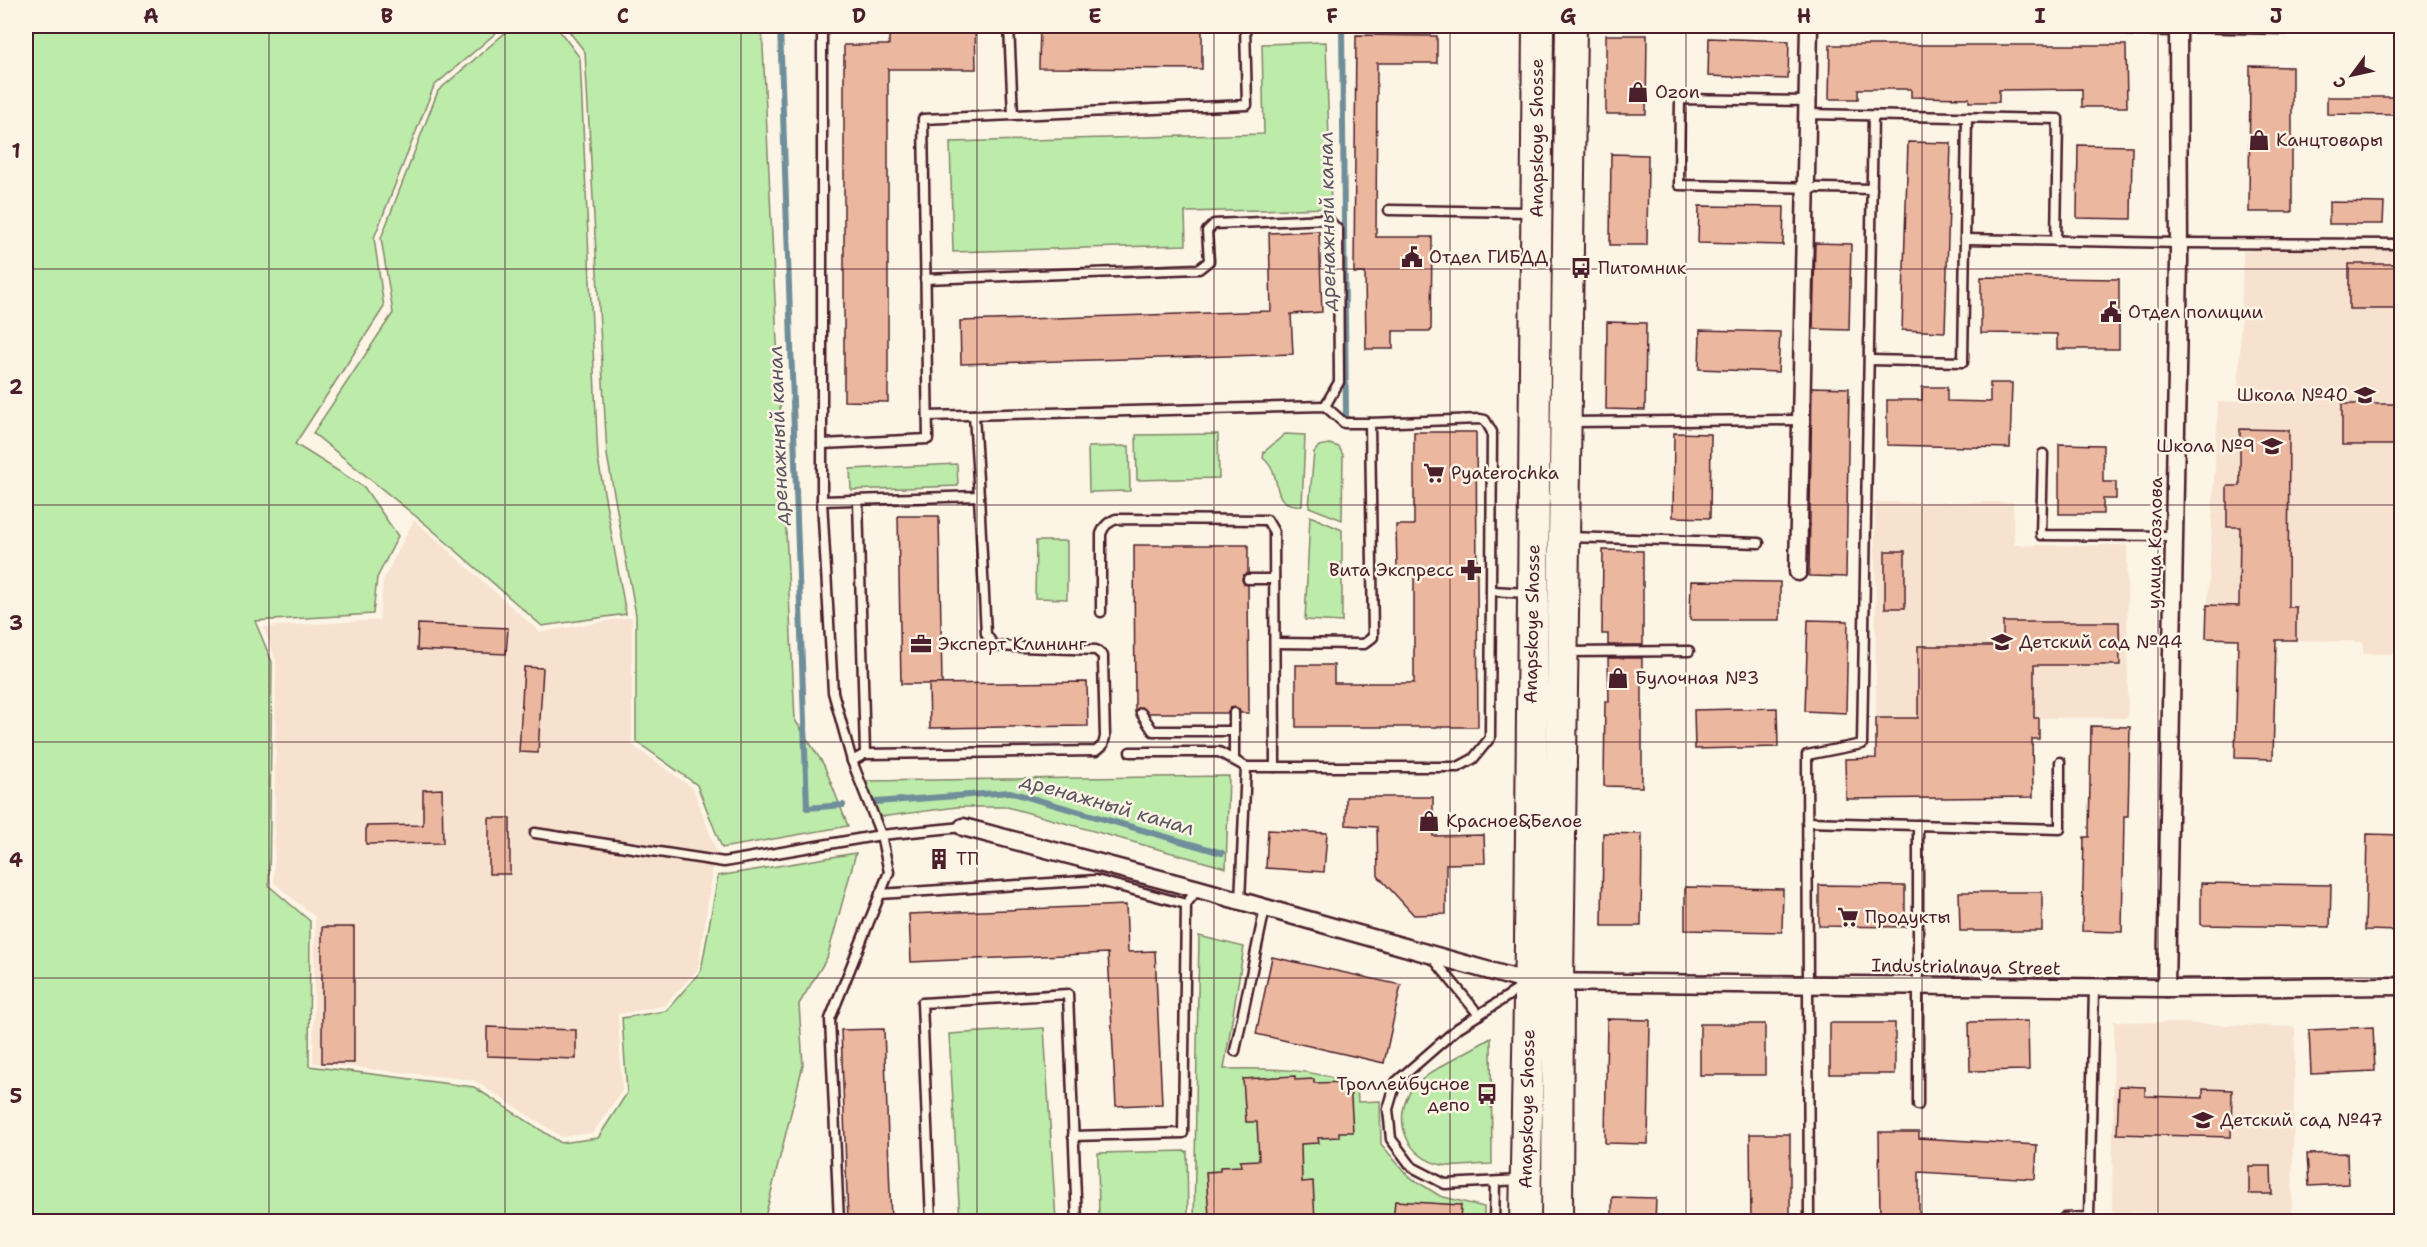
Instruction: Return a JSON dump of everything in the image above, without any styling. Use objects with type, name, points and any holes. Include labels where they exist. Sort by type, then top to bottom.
[{"type":"highway","name":"Anapskoye Shosse","points":[[1538,26],[1533,593],[1544,982],[1557,1221]]},
{"type":"highway","name":"Anapskoye Shosse","points":[[1525,1221],[1525,1180],[1544,982],[1563,652],[1571,26]]},
{"type":"street","points":[[1798,572],[1809,26]]},
{"type":"street","points":[[2129,26],[2178,26]]},
{"type":"street","name":"улица Козлова","points":[[2166,988],[2179,243],[2178,26]]},
{"type":"street","name":"Industrialnaya Street","points":[[963,826],[1430,954],[1544,982],[2094,988],[2402,986]]},
{"type":"lane","points":[[822,26],[822,501],[833,692],[852,760],[881,835],[889,872],[830,1018],[839,1221]]},
{"type":"lane","points":[[1009,26],[1013,115]]},
{"type":"lane","points":[[822,444],[928,439],[923,119],[1247,105],[1245,26]]},
{"type":"lane","points":[[2178,26],[2287,29],[2288,26]]},
{"type":"lane","points":[[1872,189],[1679,185],[1680,99],[1807,108],[1873,116],[2058,119],[2056,241]]},
{"type":"lane","points":[[1809,1221],[1807,755],[1862,744],[1873,116]]},
{"type":"lane","points":[[1869,360],[1963,362],[1967,117]]},
{"type":"lane","points":[[1389,210],[1536,213]]},
{"type":"lane","points":[[925,279],[1199,269],[1209,261],[1207,231],[1214,224],[1328,219],[1338,230],[1339,382],[1325,406]]},
{"type":"lane","points":[[1965,239],[2402,244]]},
{"type":"lane","points":[[927,416],[1325,406],[1344,423],[1480,418],[1489,426],[1492,432],[1492,726],[1490,738],[1473,759],[1458,767],[1246,767],[1220,752],[1130,752]]},
{"type":"lane","points":[[852,760],[865,754],[1088,752],[1096,751],[1103,745],[1105,737],[1103,661],[1096,650],[994,646],[986,634],[974,415]]},
{"type":"lane","points":[[1566,422],[1801,420]]},
{"type":"lane","points":[[1275,643],[1364,644],[1373,638],[1370,423]]},
{"type":"lane","points":[[2043,454],[2041,535],[2174,536]]},
{"type":"lane","points":[[822,501],[979,496]]},
{"type":"lane","points":[[858,500],[865,754]]},
{"type":"lane","points":[[1101,612],[1101,534],[1104,526],[1116,519],[1267,520],[1274,532],[1275,767]]},
{"type":"lane","points":[[1564,537],[1759,543]]},
{"type":"lane","points":[[1248,579],[1274,579]]},
{"type":"lane","points":[[1492,591],[1533,593]]},
{"type":"lane","points":[[1563,652],[1689,651]]},
{"type":"lane","points":[[1141,713],[1152,731],[1234,731]]},
{"type":"lane","points":[[1234,713],[1234,760]]},
{"type":"lane","points":[[1807,822],[2060,829],[2060,762]]},
{"type":"lane","points":[[1240,901],[1246,767]]},
{"type":"lane","points":[[1918,825],[1918,1105]]},
{"type":"lane","points":[[535,833],[724,862],[881,835],[963,826]]},
{"type":"lane","points":[[880,894],[1096,880],[1186,904]]},
{"type":"lane","points":[[1073,1136],[1183,1133],[1186,904],[1198,889]]},
{"type":"lane","points":[[1235,1051],[1265,908]]},
{"type":"lane","points":[[1430,954],[1479,1015]]},
{"type":"lane","points":[[1525,1180],[1445,1184],[1412,1167],[1391,1139],[1388,1109],[1396,1082],[1450,1034],[1479,1015],[1544,982]]},
{"type":"lane","points":[[2064,1221],[2064,1218],[2089,1218],[2094,988]]},
{"type":"lane","points":[[931,1221],[922,1003],[1068,994],[1077,1221]]},
{"type":"lane","points":[[1494,1221],[1495,1182]]},
{"type":"shaded area","name":"Школа №9","points":[[2290,248],[2401,250],[2401,654],[2363,654],[2363,642],[2206,638],[2218,402],[2238,401],[2243,251]]},
{"type":"shaded area","name":"Детский сад №44","points":[[1875,502],[2013,502],[2014,545],[2127,545],[2128,718],[2039,718],[2039,739],[1876,740]]},
{"type":"shaded area","points":[[414,520],[540,632],[632,617],[632,745],[693,788],[716,850],[698,969],[664,1006],[618,1014],[622,1091],[593,1133],[562,1137],[473,1080],[313,1063],[315,917],[274,883],[276,661],[263,627],[379,620],[383,580]]},
{"type":"shaded area","name":"Детский сад №47","points":[[2114,1021],[2295,1027],[2292,1216],[2112,1212]]},
{"type":"green space","points":[[26,26],[504,26],[434,86],[374,238],[384,307],[295,444],[364,487],[398,536],[377,578],[373,614],[255,621],[272,662],[269,886],[310,921],[309,1066],[474,1087],[561,1143],[598,1138],[627,1093],[622,1018],[666,1011],[701,971],[718,876],[856,853],[827,958],[799,1004],[803,1065],[764,1221],[26,1221]]},
{"type":"green space","points":[[513,26],[556,26],[580,58],[598,459],[626,614],[542,626],[429,527],[313,433],[393,313],[381,238],[438,91]]},
{"type":"green space","points":[[565,26],[762,26],[795,720],[824,765],[848,826],[722,848],[697,785],[636,741],[636,615],[607,455],[585,52]]},
{"type":"green space","points":[[1326,42],[1331,208],[1185,212],[1186,245],[953,252],[950,142],[1264,134],[1262,44]]},
{"type":"green space","points":[[1218,434],[1219,478],[1137,480],[1136,435]]},
{"type":"green space","points":[[1285,434],[1305,435],[1302,506],[1284,501],[1274,474],[1263,458],[1264,452]]},
{"type":"green space","points":[[1329,444],[1339,447],[1343,455],[1342,520],[1309,507],[1314,452],[1319,446]]},
{"type":"green space","points":[[1129,446],[1130,491],[1089,492],[1088,447]]},
{"type":"green space","points":[[957,464],[958,486],[851,490],[850,469]]},
{"type":"green space","points":[[1310,516],[1342,530],[1342,622],[1305,620]]},
{"type":"green space","points":[[1036,541],[1067,541],[1067,599],[1035,598]]},
{"type":"green space","points":[[1229,776],[1226,868],[1007,807],[957,807],[880,817],[865,781]]},
{"type":"green space","points":[[1199,936],[1244,947],[1224,1069],[1275,1069],[1308,1072],[1357,1086],[1358,1102],[1380,1101],[1381,1144],[1408,1176],[1440,1196],[1484,1207],[1484,1221],[1194,1222]]},
{"type":"green space","points":[[1044,1028],[1056,1221],[960,1221],[949,1034]]},
{"type":"green space","points":[[1491,1038],[1492,1164],[1450,1166],[1437,1164],[1415,1151],[1408,1141],[1402,1118],[1404,1105],[1410,1092],[1424,1078]]},
{"type":"green space","points":[[1187,1151],[1188,1221],[1099,1221],[1098,1153]]},
{"type":"building","points":[[889,26],[975,26],[976,69],[888,69],[888,402],[844,401],[844,45],[889,45]]},
{"type":"building","points":[[1040,26],[1202,26],[1202,69],[1039,68]]},
{"type":"building","points":[[1356,35],[1437,36],[1437,63],[1377,63],[1376,237],[1432,237],[1431,331],[1393,331],[1393,349],[1366,349],[1365,273],[1354,273]]},
{"type":"building","points":[[1606,35],[1647,35],[1646,114],[1606,114]]},
{"type":"building","points":[[1709,38],[1789,41],[1788,79],[1708,76]]},
{"type":"building","points":[[1830,45],[2126,45],[2127,107],[2082,107],[2082,89],[1999,90],[1999,102],[1969,102],[1969,98],[1911,97],[1911,89],[1858,89],[1858,99],[1829,99]]},
{"type":"building","points":[[2250,66],[2292,67],[2292,212],[2249,212]]},
{"type":"building","points":[[2327,97],[2399,97],[2399,115],[2327,114]]},
{"type":"building","points":[[1908,142],[1951,143],[1945,332],[1902,330]]},
{"type":"building","points":[[2078,145],[2132,146],[2131,219],[2077,218]]},
{"type":"building","points":[[1611,154],[1648,155],[1647,245],[1610,245]]},
{"type":"building","points":[[2329,202],[2384,203],[2383,224],[2329,224]]},
{"type":"building","points":[[1699,206],[1784,207],[1783,245],[1698,243]]},
{"type":"building","points":[[1319,231],[1322,312],[1291,314],[1293,354],[961,364],[960,321],[1271,311],[1269,233]]},
{"type":"building","points":[[1815,243],[1851,244],[1849,330],[1813,329]]},
{"type":"building","points":[[2349,264],[2402,264],[2402,309],[2349,309]]},
{"type":"building","points":[[1981,277],[2119,279],[2119,349],[2057,349],[2057,334],[1981,333]]},
{"type":"building","points":[[1607,322],[1646,323],[1645,410],[1606,409]]},
{"type":"building","points":[[1700,330],[1780,332],[1778,372],[1699,369]]},
{"type":"building","points":[[1990,383],[2012,383],[2010,448],[1887,445],[1887,400],[1922,400],[1922,387],[1947,387],[1947,401],[1990,402]]},
{"type":"building","points":[[1812,387],[1849,388],[1846,577],[1809,576]]},
{"type":"building","points":[[2342,404],[2402,404],[2402,445],[2342,445]]},
{"type":"building","points":[[2240,429],[2289,430],[2288,607],[2296,607],[2296,640],[2276,640],[2273,759],[2235,758],[2238,639],[2206,638],[2207,605],[2239,606],[2240,527],[2227,527],[2227,486],[2240,486]]},
{"type":"building","points":[[1414,432],[1476,432],[1478,727],[1296,727],[1296,665],[1334,665],[1334,683],[1414,683],[1414,569],[1397,569],[1396,525],[1414,525]]},
{"type":"building","points":[[1674,433],[1711,434],[1710,518],[1673,517]]},
{"type":"building","points":[[2059,444],[2103,445],[2103,482],[2116,482],[2116,499],[2103,499],[2103,514],[2059,514]]},
{"type":"building","points":[[898,516],[939,516],[942,684],[901,684]]},
{"type":"building","points":[[1134,545],[1248,545],[1248,573],[1243,575],[1242,580],[1248,585],[1249,713],[1240,713],[1235,707],[1230,708],[1228,713],[1149,713],[1141,707],[1135,712]]},
{"type":"building","points":[[1603,550],[1643,551],[1643,645],[1608,645],[1608,634],[1602,634]]},
{"type":"building","points":[[1885,551],[1905,551],[1905,608],[1885,608]]},
{"type":"building","points":[[1691,581],[1780,582],[1780,620],[1690,620]]},
{"type":"building","points":[[1808,620],[1848,621],[1846,713],[1805,711]]},
{"type":"building","points":[[2003,622],[2119,622],[2120,665],[2034,665],[2034,718],[2039,718],[2039,739],[2032,739],[2033,797],[1846,799],[1845,759],[1876,758],[1876,718],[1918,718],[1918,646],[2003,646]]},
{"type":"building","points":[[418,624],[508,628],[506,654],[417,650]]},
{"type":"building","points":[[1608,658],[1642,658],[1642,787],[1604,786],[1605,701],[1609,702]]},
{"type":"building","points":[[524,667],[543,668],[538,753],[519,752]]},
{"type":"building","points":[[1087,682],[1088,726],[930,728],[929,684]]},
{"type":"building","points":[[1777,708],[1778,747],[1695,749],[1694,710]]},
{"type":"building","points":[[2091,726],[2130,727],[2128,816],[2124,816],[2122,932],[2082,931],[2084,837],[2089,837]]},
{"type":"building","points":[[442,789],[443,843],[366,844],[366,826],[423,825],[423,790]]},
{"type":"building","points":[[1346,797],[1433,797],[1433,836],[1484,835],[1485,863],[1446,864],[1446,914],[1414,915],[1378,876],[1377,827],[1346,825]]},
{"type":"building","points":[[489,818],[510,818],[510,874],[489,874]]},
{"type":"building","points":[[1268,830],[1327,833],[1324,872],[1266,868]]},
{"type":"building","points":[[1603,833],[1642,834],[1641,926],[1602,926]]},
{"type":"building","points":[[2367,834],[2402,835],[2402,931],[2365,930]]},
{"type":"building","points":[[2201,883],[2331,885],[2330,927],[2201,925]]},
{"type":"building","points":[[1819,885],[1905,886],[1905,927],[1819,926]]},
{"type":"building","points":[[1685,887],[1783,889],[1782,932],[1685,930]]},
{"type":"building","points":[[1959,892],[2042,892],[2042,931],[1960,931]]},
{"type":"building","points":[[1126,905],[1128,952],[1155,951],[1162,1104],[1116,1106],[1108,953],[911,962],[909,914]]},
{"type":"building","points":[[322,927],[354,927],[354,1063],[322,1063]]},
{"type":"building","points":[[1272,957],[1401,985],[1384,1063],[1256,1034]]},
{"type":"building","points":[[1607,1019],[1650,1020],[1648,1144],[1605,1143]]},
{"type":"building","points":[[2028,1021],[2029,1070],[1970,1071],[1969,1022]]},
{"type":"building","points":[[1830,1023],[1895,1023],[1895,1074],[1830,1074]]},
{"type":"building","points":[[1700,1024],[1765,1024],[1765,1075],[1700,1075]]},
{"type":"building","points":[[487,1027],[576,1030],[576,1059],[487,1056]]},
{"type":"building","points":[[2373,1027],[2375,1071],[2311,1074],[2309,1030]]},
{"type":"building","points":[[884,1029],[891,1221],[848,1221],[841,1030]]},
{"type":"building","points":[[1295,1076],[1295,1080],[1314,1079],[1314,1083],[1350,1082],[1353,1132],[1339,1132],[1339,1137],[1318,1138],[1319,1143],[1301,1144],[1302,1182],[1313,1181],[1315,1221],[1223,1221],[1223,1217],[1209,1217],[1206,1172],[1220,1171],[1220,1167],[1241,1166],[1240,1161],[1259,1160],[1257,1122],[1246,1122],[1243,1079]]},
{"type":"building","points":[[2119,1086],[2145,1087],[2145,1096],[2203,1098],[2203,1089],[2232,1090],[2231,1137],[2117,1134]]},
{"type":"building","points":[[1879,1132],[1919,1132],[1919,1138],[2037,1145],[2035,1179],[1919,1172],[1919,1221],[1880,1221]]},
{"type":"building","points":[[1750,1134],[1790,1134],[1790,1221],[1751,1221]]},
{"type":"building","points":[[2347,1153],[2348,1184],[2309,1186],[2307,1154]]},
{"type":"building","points":[[2249,1166],[2271,1166],[2272,1194],[2249,1194]]},
{"type":"building","points":[[1612,1197],[1656,1198],[1655,1221],[1612,1221]]},
{"type":"building","points":[[1395,1201],[1461,1205],[1460,1221],[1393,1221]]},
{"type":"waterway","name":"дренажный канал","points":[[780,26],[807,808],[843,805]]},
{"type":"waterway","name":"дренажный канал","points":[[1342,26],[1346,417]]},
{"type":"waterway","name":"дренажный канал","points":[[876,802],[1010,792],[1222,853]]},
{"type":"place","name":"Ozon","points":[[1638,92]]},
{"type":"place","name":"Канцтовары","points":[[2259,140]]},
{"type":"place","name":"Отдел ГИБДД","points":[[1412,257]]},
{"type":"place","name":"Питомник","points":[[1581,268]]},
{"type":"place","name":"Отдел полиции","points":[[2111,312]]},
{"type":"place","name":"Школа №40","points":[[2365,395]]},
{"type":"place","name":"Школа №9","points":[[2272,446]]},
{"type":"place","name":"Pyaterochka","points":[[1434,473]]},
{"type":"place","name":"Вита Экспресс","points":[[1471,570]]},
{"type":"place","name":"Детский сад №44","points":[[2002,642]]},
{"type":"place","name":"Эксперт Клининг","points":[[921,644]]},
{"type":"place","name":"Булочная №3","points":[[1618,678]]},
{"type":"place","name":"Красное&Белое","points":[[1429,821]]},
{"type":"place","name":"ТП","points":[[939,859]]},
{"type":"place","name":"Продукты","points":[[1848,917]]},
{"type":"place","name":"Троллейбусное депо","points":[[1487,1094]]},
{"type":"place","name":"Детский сад №47","points":[[2203,1120]]}]
